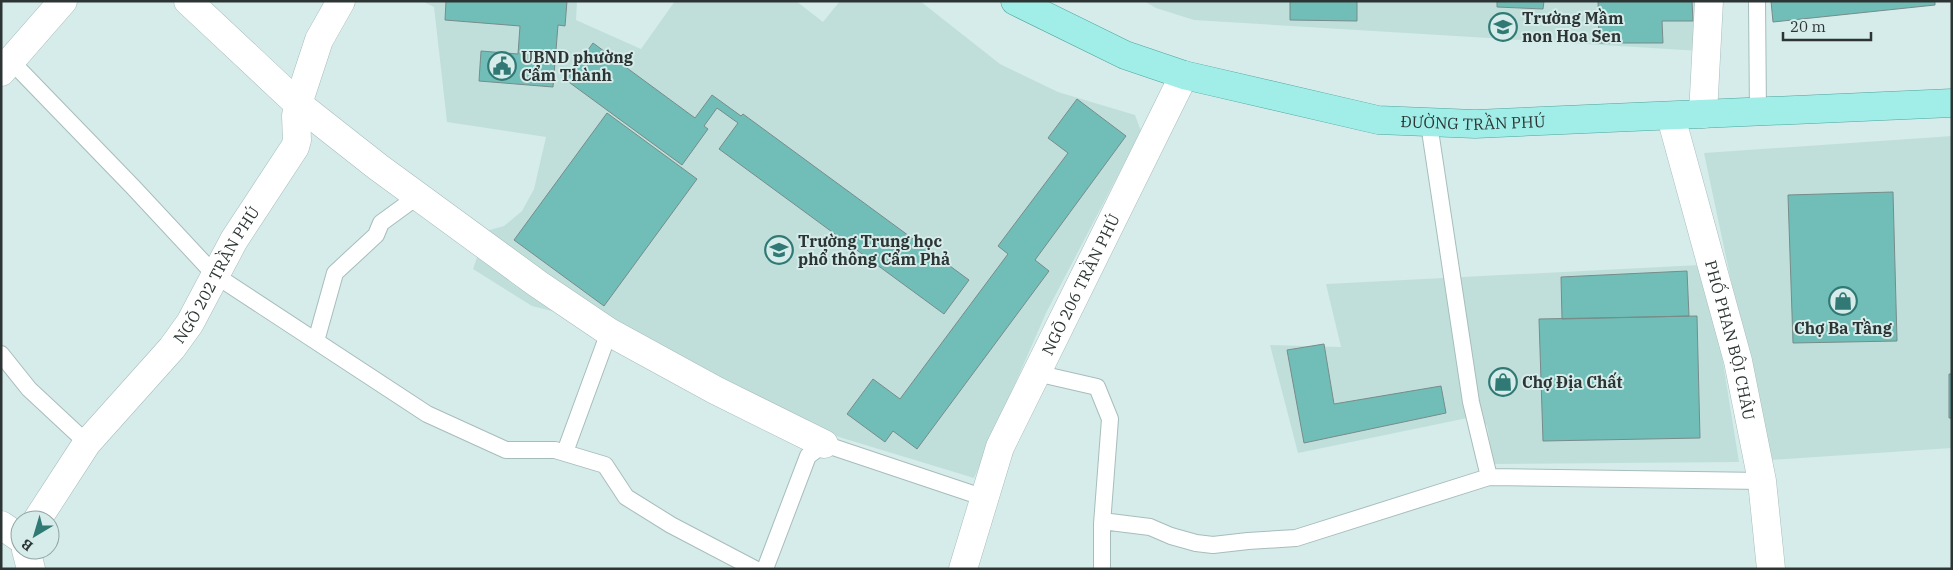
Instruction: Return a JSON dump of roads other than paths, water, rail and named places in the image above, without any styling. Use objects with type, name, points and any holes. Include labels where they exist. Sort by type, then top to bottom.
[{"type":"main road","name":"ĐƯỜNG TRẦN PHÚ","points":[[1015,1],[1125,55],[1184,75],[1378,120],[1429,124],[1475,124],[1952,103]]},
{"type":"street","points":[[6,67],[63,1]]},
{"type":"street","points":[[188,1],[298,104],[418,196],[538,284],[609,332],[715,390],[824,444]]},
{"type":"street","name":"NGÕ 202 TRẦN PHÚ","points":[[44,510],[87,444],[172,348],[190,323],[234,240],[295,147],[297,140],[296,116],[298,104],[319,40],[341,1]]},
{"type":"street","points":[[1703,114],[1709,1]]},
{"type":"street","name":"NGÕ 206 TRẦN PHÚ","points":[[963,569],[1000,447],[1184,75]]},
{"type":"street","name":"PHỐ PHAN BỘI CHÂU","points":[[1671,116],[1738,362],[1762,481],[1771,569]]},
{"type":"lane","points":[[1757,1],[1758,113]]},
{"type":"lane","points":[[6,67],[134,187],[215,275],[427,414],[506,450],[555,450],[605,465],[626,497],[671,525],[755,569]]},
{"type":"lane","points":[[1429,124],[1471,402],[1489,477]]},
{"type":"lane","points":[[316,341],[335,273],[376,235],[382,223],[418,196]]},
{"type":"lane","points":[[565,452],[609,332]]},
{"type":"lane","points":[[1,354],[28,389],[87,444]]},
{"type":"lane","points":[[1036,374],[1096,387],[1110,419],[1102,524],[1102,569]]},
{"type":"lane","points":[[765,569],[808,456],[824,444],[985,498]]},
{"type":"lane","points":[[1102,524],[1110,522],[1150,526],[1179,538],[1213,545],[1248,540],[1296,538],[1489,477],[1762,481]]},
{"type":"place","name":"Trường Mầm non Hoa Sen","points":[[1503,27]]},
{"type":"place","name":"UBND phường Cẩm Thành","points":[[502,66]]},
{"type":"place","name":"Trường Trung học phổ thông Cẩm Phả","points":[[779,250]]},
{"type":"place","name":"Chợ Ba Tầng","points":[[1843,301]]},
{"type":"place","name":"Chợ Địa Chất","points":[[1503,382]]}]
